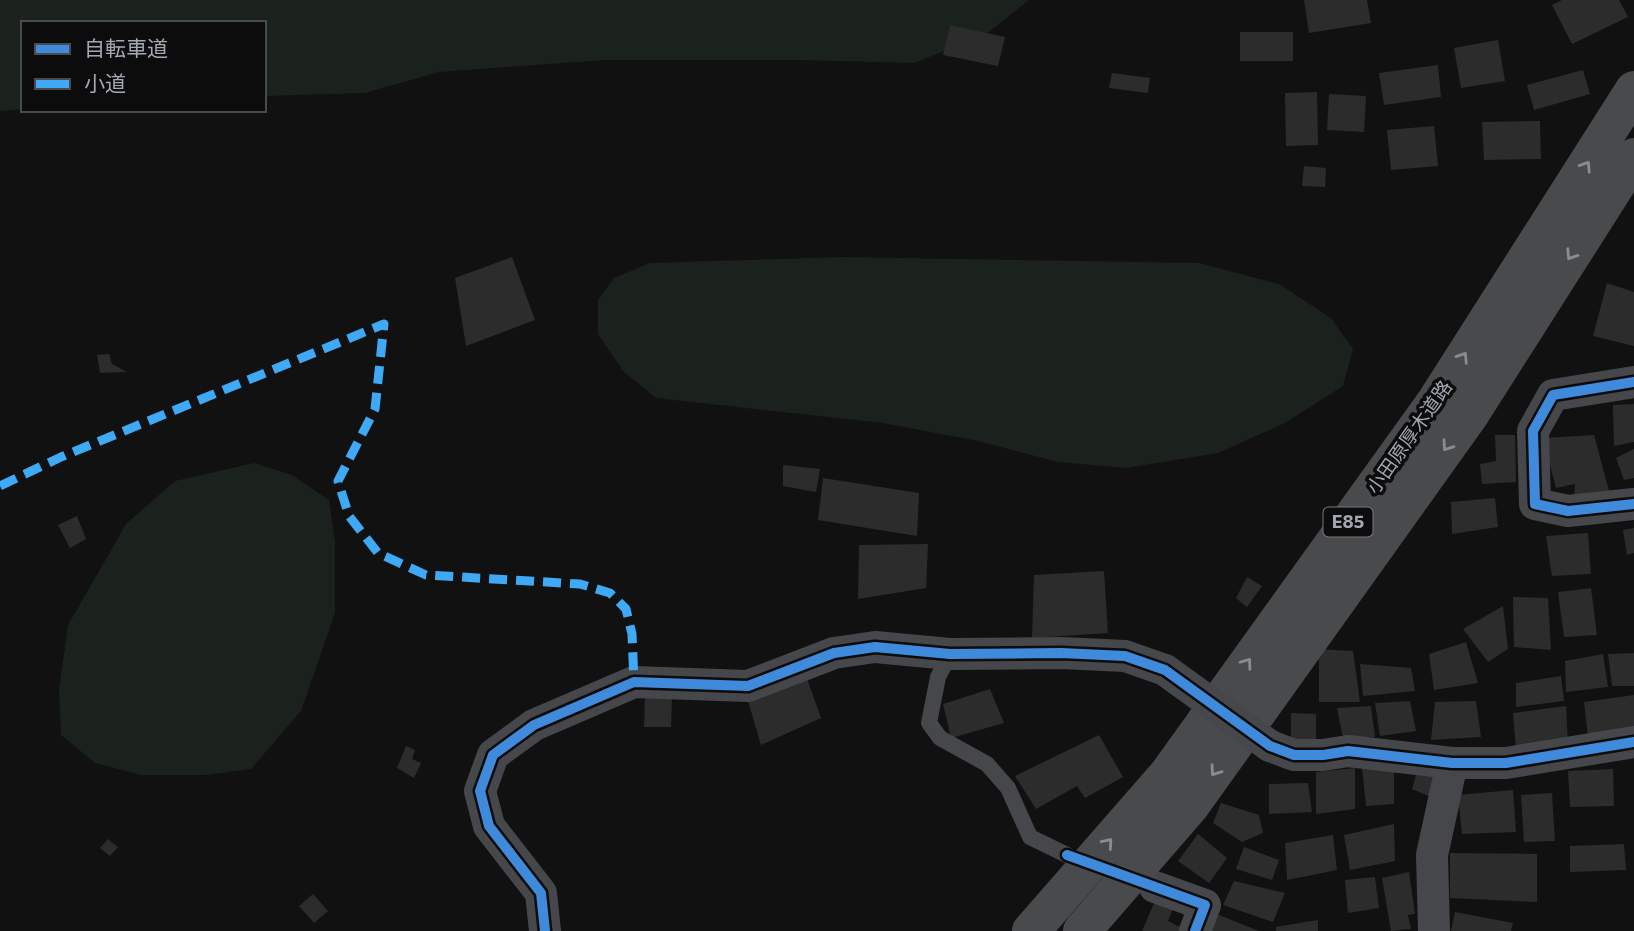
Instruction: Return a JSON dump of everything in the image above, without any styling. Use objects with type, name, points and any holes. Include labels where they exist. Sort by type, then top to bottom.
[{"type":"highway","name":"小田原厚木道路","points":[[1031,931],[1168,774],[1436,401],[1634,90]]},
{"type":"highway","name":"小田原厚木道路","points":[[1082,931],[1191,805],[1231,750],[1469,416],[1634,157]]},
{"type":"street","points":[[1634,382],[1553,394],[1533,431],[1535,504],[1568,511],[1634,504]]},
{"type":"street","points":[[544,931],[541,893],[489,826],[480,791],[493,755],[534,725],[634,682],[748,686],[834,653],[875,647],[950,654],[1061,653],[1125,656],[1165,670],[1270,746],[1294,755],[1348,751],[1451,763],[1506,763],[1634,742]]},
{"type":"street","points":[[1434,931],[1432,855],[1451,763]]},
{"type":"street","points":[[1155,887],[1205,905],[1195,931]]},
{"type":"lane","points":[[950,654],[938,677],[929,723],[940,738],[987,764],[1008,788],[1030,837],[1067,855]]},
{"type":"shaded area","points":[[0,0],[1029,0],[985,35],[914,63],[604,60],[439,72],[365,93],[266,96],[266,21],[21,21],[21,109],[0,111]]},
{"type":"shaded area","points":[[843,257],[1199,263],[1279,284],[1331,318],[1353,349],[1343,386],[1285,423],[1218,453],[1126,468],[1058,462],[978,441],[883,423],[656,398],[623,371],[598,334],[598,300],[614,278],[650,263]]},
{"type":"shaded area","points":[[254,463],[292,475],[329,500],[335,542],[335,613],[301,711],[251,769],[206,775],[141,775],[95,763],[61,735],[59,690],[68,625],[126,524],[175,481]]},
{"type":"building","points":[[1304,0],[1367,0],[1371,23],[1309,33]]},
{"type":"building","points":[[1562,0],[1619,0],[1628,17],[1572,44],[1552,5]]},
{"type":"building","points":[[950,25],[1005,37],[998,66],[943,55]]},
{"type":"building","points":[[1240,32],[1293,32],[1293,61],[1240,61]]},
{"type":"building","points":[[1498,40],[1505,81],[1461,88],[1454,48]]},
{"type":"building","points":[[1438,65],[1441,97],[1384,105],[1379,73]]},
{"type":"building","points":[[1583,70],[1590,94],[1534,110],[1527,85]]},
{"type":"building","points":[[1112,73],[1150,78],[1148,93],[1109,88]]},
{"type":"building","points":[[1317,92],[1318,145],[1286,146],[1285,93]]},
{"type":"building","points":[[1329,94],[1366,96],[1364,132],[1327,130]]},
{"type":"building","points":[[1540,121],[1541,159],[1484,160],[1482,122]]},
{"type":"building","points":[[1434,126],[1438,166],[1391,170],[1387,130]]},
{"type":"building","points":[[1304,166],[1326,168],[1325,187],[1302,186]]},
{"type":"building","points":[[512,257],[535,320],[466,346],[455,278]]},
{"type":"building","points":[[1607,283],[1634,292],[1634,346],[1593,336]]},
{"type":"building","points":[[109,354],[112,364],[127,372],[100,373],[97,355]]},
{"type":"building","points":[[1634,404],[1634,442],[1614,446],[1613,405]]},
{"type":"building","points":[[1495,435],[1515,435],[1516,482],[1482,484],[1480,464],[1496,461]]},
{"type":"building","points":[[1594,435],[1611,498],[1574,498],[1575,484],[1556,488],[1543,438]]},
{"type":"building","points":[[1634,449],[1634,478],[1624,480],[1616,458]]},
{"type":"building","points":[[783,465],[820,469],[816,492],[783,486]]},
{"type":"building","points":[[823,478],[919,493],[917,536],[818,520]]},
{"type":"building","points":[[1495,498],[1498,527],[1452,534],[1451,502]]},
{"type":"building","points":[[77,516],[86,539],[70,548],[58,525]]},
{"type":"building","points":[[1634,528],[1634,553],[1627,555],[1623,530]]},
{"type":"building","points":[[1588,533],[1591,574],[1552,576],[1546,536]]},
{"type":"building","points":[[928,544],[926,588],[858,599],[859,545]]},
{"type":"building","points":[[1104,571],[1108,633],[1032,638],[1034,575]]},
{"type":"building","points":[[1247,577],[1262,586],[1247,607],[1236,598]]},
{"type":"building","points":[[1591,588],[1597,635],[1564,637],[1558,592]]},
{"type":"building","points":[[1513,597],[1548,598],[1551,650],[1514,647]]},
{"type":"building","points":[[1503,606],[1508,649],[1488,662],[1463,629]]},
{"type":"building","points":[[1466,642],[1478,683],[1434,690],[1429,654]]},
{"type":"building","points":[[1319,649],[1353,651],[1360,702],[1319,702]]},
{"type":"building","points":[[1634,653],[1634,686],[1612,686],[1608,654]]},
{"type":"building","points":[[1603,654],[1608,687],[1566,692],[1565,661]]},
{"type":"building","points":[[1360,664],[1411,668],[1415,691],[1363,696]]},
{"type":"building","points":[[805,673],[821,718],[761,745],[748,701]]},
{"type":"building","points":[[1561,676],[1564,701],[1516,707],[1516,683]]},
{"type":"building","points":[[990,689],[1004,723],[951,738],[943,704]]},
{"type":"building","points":[[1634,695],[1634,731],[1588,737],[1584,702]]},
{"type":"building","points":[[645,696],[672,696],[671,727],[644,727]]},
{"type":"building","points":[[1410,701],[1416,731],[1380,736],[1375,703]]},
{"type":"building","points":[[1476,701],[1481,737],[1431,740],[1435,702]]},
{"type":"building","points":[[1371,706],[1375,737],[1343,738],[1337,708]]},
{"type":"building","points":[[1566,706],[1568,744],[1516,750],[1513,713]]},
{"type":"building","points":[[1291,713],[1316,714],[1316,743],[1291,742]]},
{"type":"building","points":[[1099,735],[1123,777],[1085,798],[1077,786],[1036,809],[1015,776]]},
{"type":"building","points":[[406,746],[415,750],[412,759],[421,763],[414,778],[397,768]]},
{"type":"building","points":[[1394,763],[1394,804],[1366,806],[1362,768]]},
{"type":"building","points":[[1419,765],[1440,769],[1431,797],[1412,789]]},
{"type":"building","points":[[1355,768],[1355,809],[1316,814],[1316,772]]},
{"type":"building","points":[[1613,769],[1614,806],[1570,807],[1568,771]]},
{"type":"building","points":[[1308,783],[1312,812],[1269,814],[1269,784]]},
{"type":"building","points":[[1513,790],[1516,832],[1462,834],[1458,795]]},
{"type":"building","points":[[1552,793],[1555,841],[1524,842],[1521,795]]},
{"type":"building","points":[[1221,803],[1259,815],[1263,833],[1242,842],[1213,823]]},
{"type":"building","points":[[1394,824],[1395,861],[1350,870],[1344,835]]},
{"type":"building","points":[[1198,834],[1227,858],[1209,883],[1178,861]]},
{"type":"building","points":[[1333,835],[1337,870],[1287,880],[1285,843]]},
{"type":"building","points":[[108,839],[118,847],[110,856],[100,848]]},
{"type":"building","points":[[1624,844],[1626,870],[1570,872],[1570,846]]},
{"type":"building","points":[[1244,847],[1279,860],[1272,880],[1236,869]]},
{"type":"building","points":[[1450,853],[1537,854],[1537,902],[1450,898]]},
{"type":"building","points":[[1409,872],[1415,914],[1408,915],[1411,929],[1391,931],[1382,878]]},
{"type":"building","points":[[1375,877],[1379,908],[1348,913],[1345,880]]},
{"type":"building","points":[[1234,881],[1285,893],[1273,922],[1223,905]]},
{"type":"building","points":[[313,894],[328,911],[314,923],[299,906]]},
{"type":"building","points":[[1155,901],[1173,909],[1168,921],[1180,927],[1179,931],[1142,931]]},
{"type":"building","points":[[1209,911],[1259,931],[1203,931]]},
{"type":"building","points":[[1455,912],[1513,923],[1511,931],[1451,931]]},
{"type":"building","points":[[1318,920],[1318,931],[1276,931],[1276,927]]},
{"type":"marked path","points":[[0,486],[61,457],[384,324],[375,409],[338,481],[349,516],[378,553],[426,575],[580,584],[610,593],[626,609],[632,634],[634,682]]},
{"type":"cycle path","points":[[1634,382],[1553,395],[1533,431],[1535,504],[1568,511],[1634,504]]},
{"type":"cycle path","points":[[545,931],[541,893],[489,826],[480,791],[493,755],[534,725],[634,682],[748,686],[834,653],[875,647],[950,654],[1061,653],[1125,656],[1165,670],[1270,746],[1294,755],[1323,755],[1348,751],[1452,763],[1506,763],[1634,742]]},
{"type":"cycle path","points":[[1067,855],[1205,905],[1195,931]]}]
